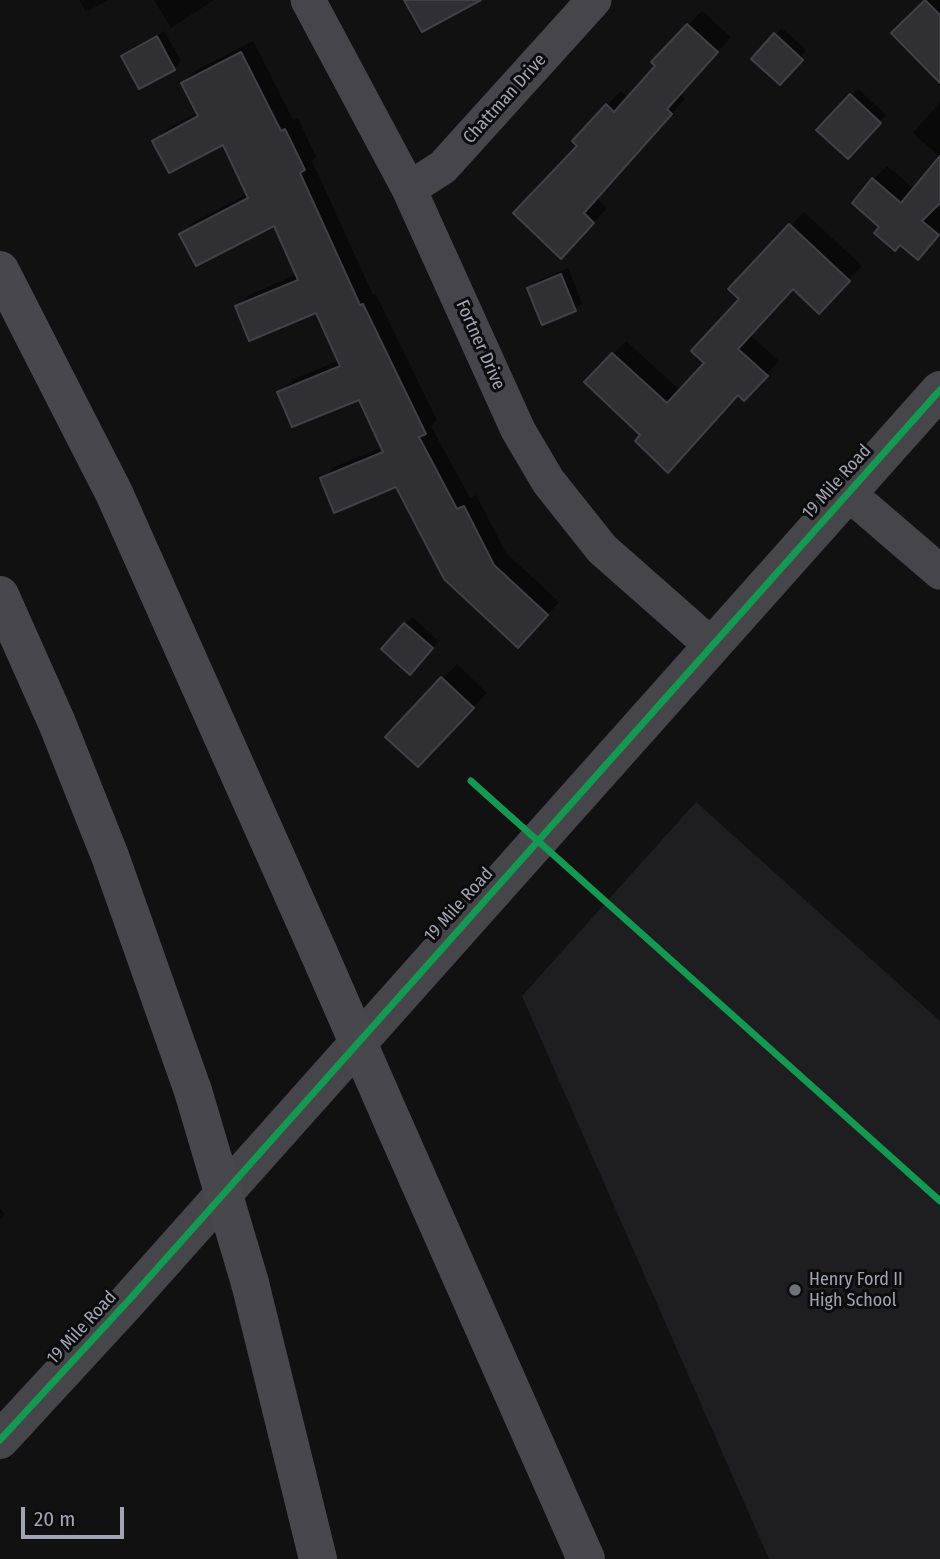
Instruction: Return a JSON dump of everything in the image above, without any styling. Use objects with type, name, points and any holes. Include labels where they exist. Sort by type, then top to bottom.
[{"type":"highway","points":[[0,270],[114,493],[586,1559]]},
{"type":"highway","points":[[0,595],[57,723],[110,856],[193,1091],[250,1283],[318,1559]]},
{"type":"street","name":"Fortner Drive","points":[[308,0],[409,189],[518,430],[548,481],[602,549],[712,646]]},
{"type":"street","name":"Chattman Drive","points":[[409,189],[443,167],[594,0]]},
{"type":"street","name":"19 Mile Road","points":[[0,1440],[129,1300],[940,390]]},
{"type":"street","points":[[848,493],[940,572]]},
{"type":"shaded area","name":"Henry Ford II High School","points":[[696,802],[940,1021],[940,1559],[769,1559],[522,996]]},
{"type":"building","points":[[404,0],[481,0],[422,32]]},
{"type":"building","points":[[925,0],[940,15],[940,83],[891,33]]},
{"type":"building","points":[[687,24],[718,52],[667,109],[672,114],[584,213],[594,223],[561,259],[513,213],[577,146],[572,141],[606,104],[614,112],[655,66],[651,62]]},
{"type":"building","points":[[774,33],[803,60],[780,85],[751,59]]},
{"type":"building","points":[[157,36],[175,70],[139,89],[121,56]]},
{"type":"building","points":[[241,52],[281,131],[285,129],[305,170],[300,173],[360,305],[363,304],[426,434],[419,437],[457,509],[464,506],[494,565],[548,615],[518,648],[444,579],[396,487],[334,513],[320,478],[383,452],[359,400],[292,427],[277,392],[340,366],[316,313],[249,341],[235,306],[298,280],[274,226],[196,266],[179,234],[248,198],[223,145],[169,173],[152,141],[198,116],[181,83]]},
{"type":"building","points":[[850,94],[881,123],[848,159],[816,130]]},
{"type":"building","points":[[940,156],[940,203],[922,221],[939,235],[918,260],[900,245],[895,251],[874,233],[879,227],[852,203],[872,178],[901,203]]},
{"type":"building","points":[[789,224],[850,281],[819,314],[793,289],[738,349],[768,376],[744,401],[738,395],[668,473],[635,441],[640,435],[584,382],[612,353],[667,403],[704,363],[691,351],[739,299],[728,289]]},
{"type":"building","points":[[561,274],[576,311],[542,325],[527,288]]},
{"type":"building","points":[[404,623],[433,648],[410,675],[381,649]]},
{"type":"building","points":[[441,677],[474,708],[418,767],[385,737]]},
{"type":"cycle path","points":[[0,1440],[129,1300],[940,390]]},
{"type":"cycle path","points":[[471,781],[940,1201]]},
{"type":"place","name":"Henry Ford II High School","points":[[795,1290]]}]
